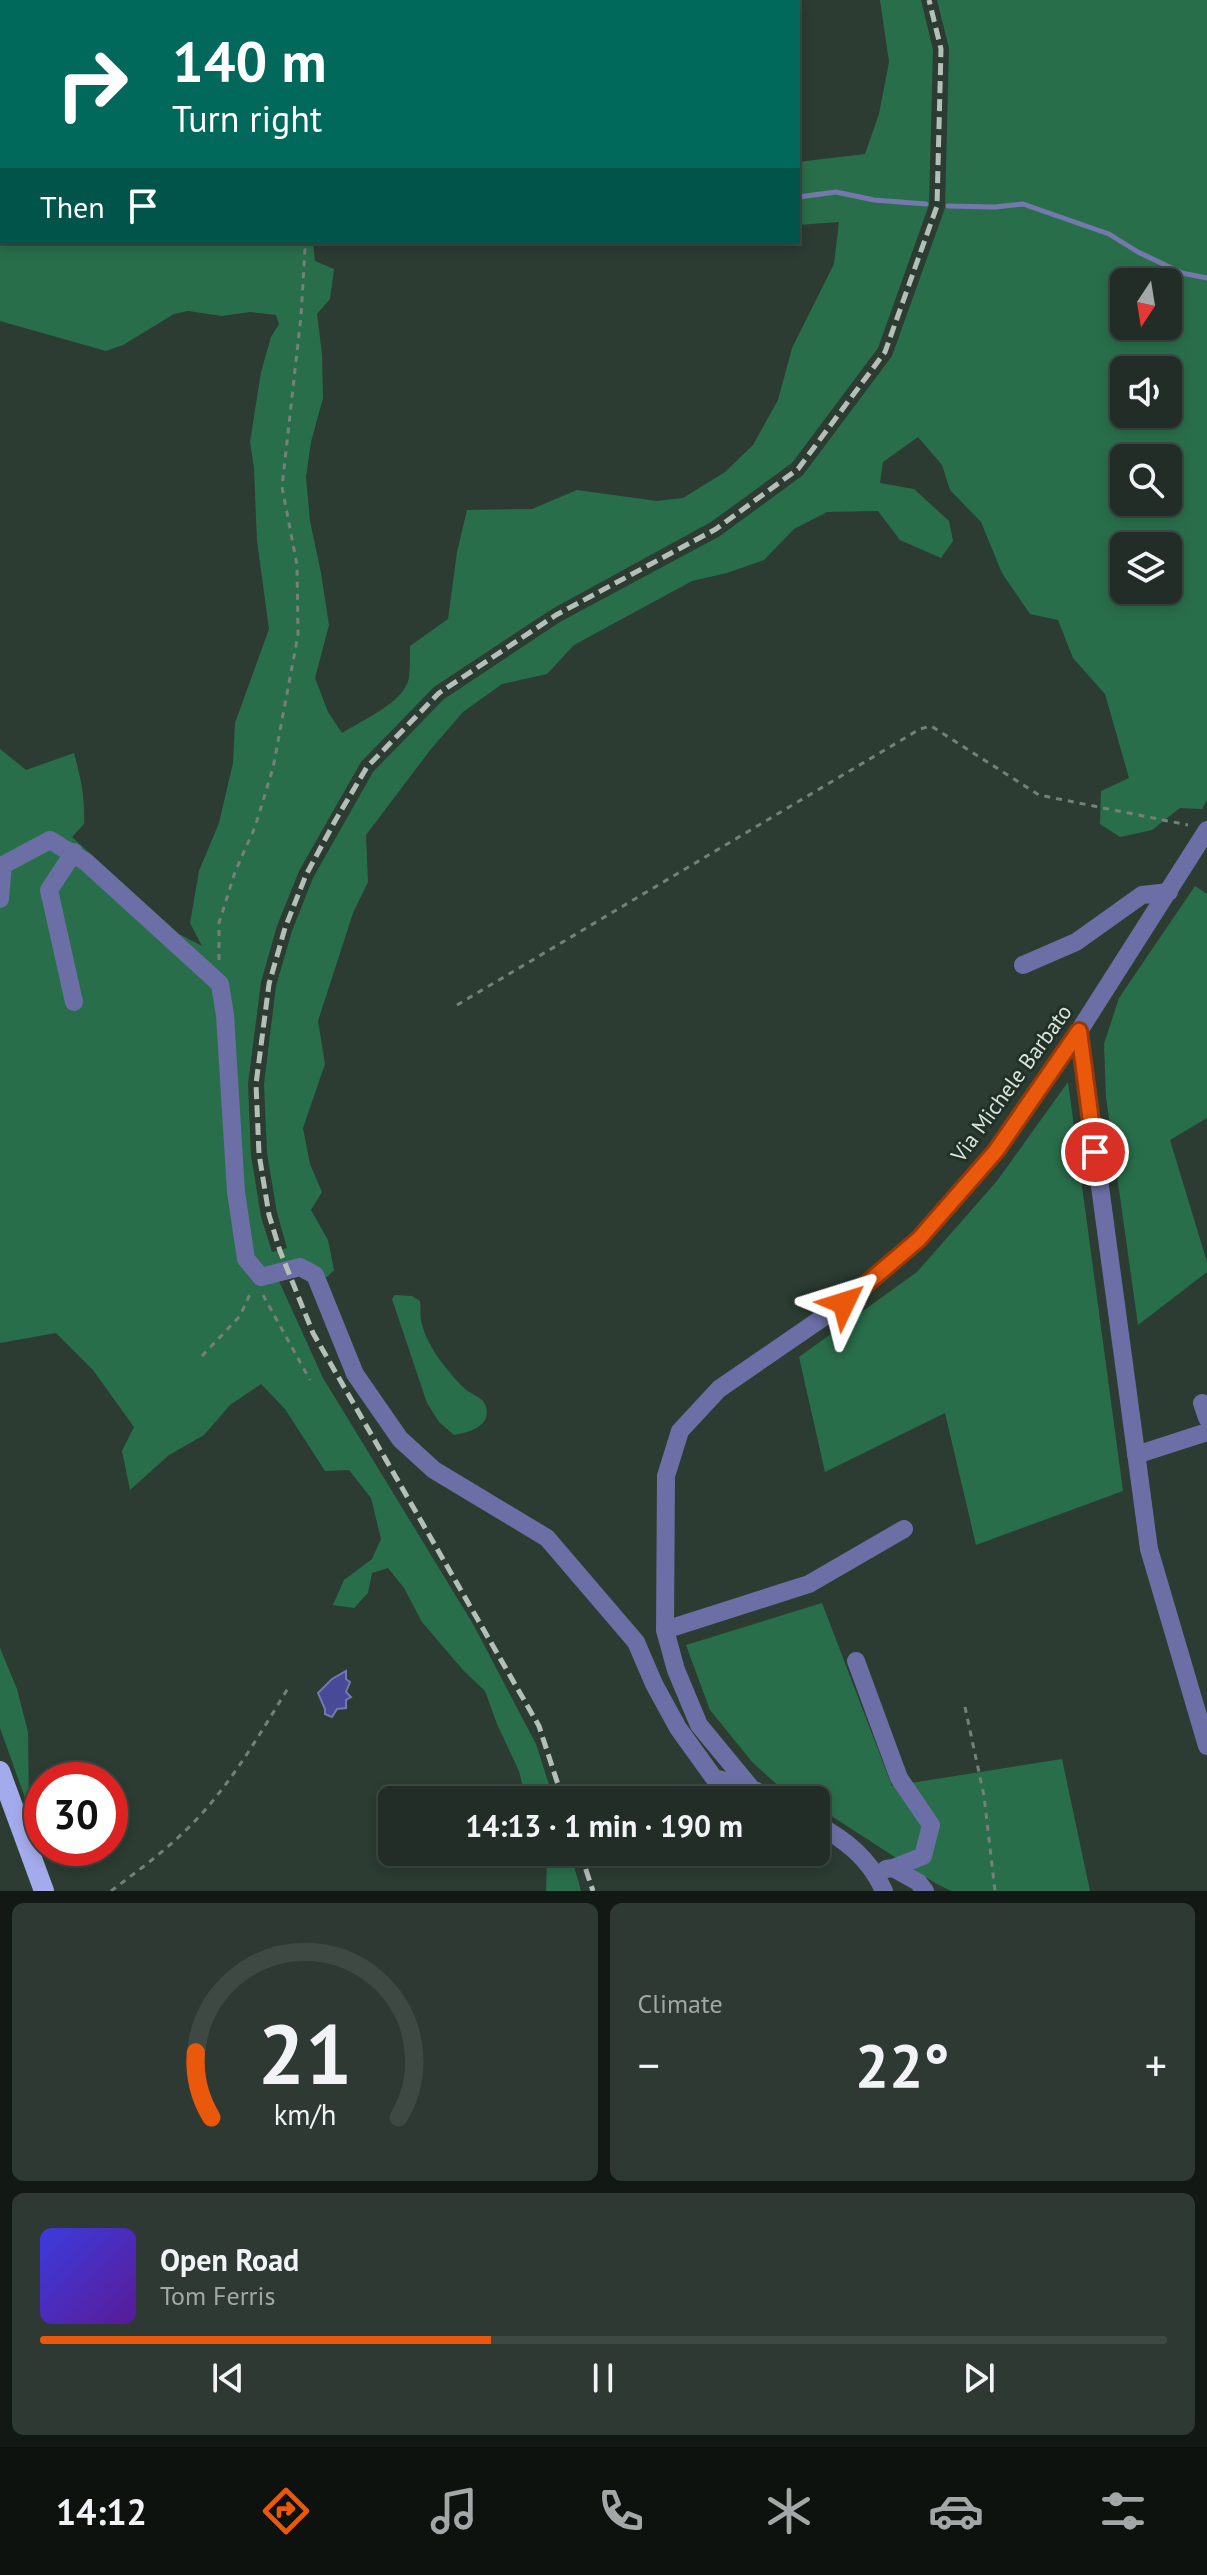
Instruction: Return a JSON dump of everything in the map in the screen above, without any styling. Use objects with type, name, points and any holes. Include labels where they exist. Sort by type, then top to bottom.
[{"type":"main road","points":[[0,1771],[44,1891]]},
{"type":"street","name":"Via Michele Barbato","points":[[749,1786],[699,1725],[676,1670],[665,1630],[666,1476],[680,1431],[719,1389],[844,1303],[919,1239],[996,1151],[1169,892],[1199,828]]},
{"type":"street","points":[[0,899],[3,865],[50,840],[74,852],[220,984],[225,1015],[236,1192],[246,1259],[261,1277],[300,1267],[315,1275],[355,1374],[400,1439],[434,1470],[547,1538],[636,1642],[678,1728],[714,1778],[744,1786]]},
{"type":"street","points":[[74,852],[49,890],[74,1002]]},
{"type":"street","points":[[1023,965],[1076,942],[1142,895],[1169,892]]},
{"type":"street","points":[[1079,1031],[1149,1549],[1207,1746]]},
{"type":"street","points":[[1136,1455],[1207,1432]]},
{"type":"street","points":[[665,1630],[809,1584],[904,1529]]},
{"type":"street","points":[[856,1661],[899,1778],[931,1825],[923,1856],[884,1870],[873,1891]]},
{"type":"street","points":[[830,1831],[884,1870],[918,1882],[925,1891]]},
{"type":"street","points":[[884,1870],[884,1891]]},
{"type":"path","points":[[220,984],[219,923],[235,872],[255,827],[273,768],[298,635],[297,565],[282,487],[301,316],[303,244]]},
{"type":"path","points":[[457,1005],[920,729],[931,726],[1039,795],[1199,828]]},
{"type":"path","points":[[202,1356],[240,1316],[261,1277]]},
{"type":"path","points":[[261,1277],[268,1307],[310,1380]]},
{"type":"path","points":[[111,1891],[193,1823],[219,1793],[290,1685]]},
{"type":"path","points":[[965,1707],[984,1796],[995,1891]]},
{"type":"green space","points":[[880,0],[921,0],[933,50],[929,205],[878,348],[792,463],[711,522],[552,609],[434,687],[361,762],[299,871],[277,926],[261,982],[248,1084],[251,1155],[261,1217],[272,1252],[287,1248],[277,1213],[267,1153],[264,1084],[276,986],[292,931],[313,878],[373,772],[444,699],[560,622],[720,536],[803,475],[892,356],[945,208],[949,48],[937,0],[1207,0],[1207,800],[1202,809],[1180,808],[1152,830],[1120,837],[1100,824],[1101,791],[1129,778],[1105,694],[1073,658],[1058,620],[1030,614],[1002,573],[981,522],[950,490],[942,465],[918,437],[883,462],[880,483],[914,489],[949,521],[953,541],[941,558],[900,540],[878,511],[827,512],[794,529],[764,560],[692,581],[574,645],[547,674],[502,684],[463,712],[366,835],[368,882],[353,913],[318,1021],[325,1064],[303,1128],[310,1164],[322,1192],[311,1210],[328,1240],[334,1270],[327,1277],[273,1268],[323,1378],[473,1624],[536,1744],[550,1786],[523,1786],[485,1691],[422,1622],[404,1588],[388,1568],[372,1573],[368,1593],[354,1608],[333,1605],[344,1580],[372,1559],[381,1539],[371,1498],[349,1470],[325,1471],[285,1409],[261,1384],[230,1405],[204,1435],[169,1455],[130,1490],[122,1451],[134,1427],[93,1370],[56,1333],[0,1343],[0,749],[26,770],[74,753],[82,788],[84,824],[72,837],[179,934],[202,946],[190,923],[199,871],[219,823],[233,763],[235,723],[269,629],[257,541],[250,442],[261,372],[271,337],[279,324],[276,315],[250,312],[222,316],[188,311],[174,314],[123,345],[106,351],[0,321],[0,244],[313,244],[315,261],[334,269],[330,299],[317,314],[323,398],[311,442],[306,477],[310,521],[329,625],[315,678],[328,712],[342,733],[381,710],[399,695],[409,678],[410,646],[448,619],[457,552],[467,510],[532,509],[577,490],[657,501],[683,498],[725,472],[753,445],[778,400],[792,348],[834,264],[839,222],[800,225],[800,162],[865,154],[879,114],[889,62]]},
{"type":"green space","points":[[1195,886],[1207,894],[1207,1118],[1170,1140],[1207,1262],[1207,1272],[1138,1325],[1106,1097],[1104,1044],[1119,998]]},
{"type":"green space","points":[[1068,1082],[1123,1491],[976,1545],[945,1413],[825,1472],[799,1357],[917,1272],[997,1181]]},
{"type":"green space","points":[[395,1295],[412,1296],[420,1301],[423,1329],[432,1348],[457,1381],[485,1404],[485,1420],[477,1428],[454,1435],[439,1422],[427,1403],[392,1299]]},
{"type":"green space","points":[[822,1603],[892,1786],[1062,1759],[1090,1891],[951,1891],[935,1883],[830,1815],[830,1786],[779,1786],[753,1763],[710,1710],[686,1645]]},
{"type":"green space","points":[[0,1648],[17,1689],[28,1732],[24,1795],[0,1728]]},
{"type":"green space","points":[[547,1866],[574,1866],[581,1891],[546,1891]]},
{"type":"shaded area","points":[[346,1671],[346,1679],[350,1682],[346,1692],[351,1697],[346,1700],[346,1708],[337,1709],[332,1717],[325,1714],[318,1693]]},
{"type":"waterway","points":[[800,197],[836,192],[874,200],[926,204]]},
{"type":"waterway","points":[[948,206],[1023,204],[1109,234],[1182,273],[1207,278]]},
{"type":"railway","points":[[558,1786],[539,1726],[313,1333],[280,1251],[269,1215],[259,1154],[256,1084],[269,984],[285,928],[306,875],[335,821],[367,767],[439,693],[556,615],[716,529],[798,469],[885,352],[937,206],[941,49],[929,0]]},
{"type":"railway","points":[[585,1866],[593,1891]]},
{"type":"route","points":[[844,1303],[919,1239],[996,1151],[1079,1031],[1095,1152]]}]
